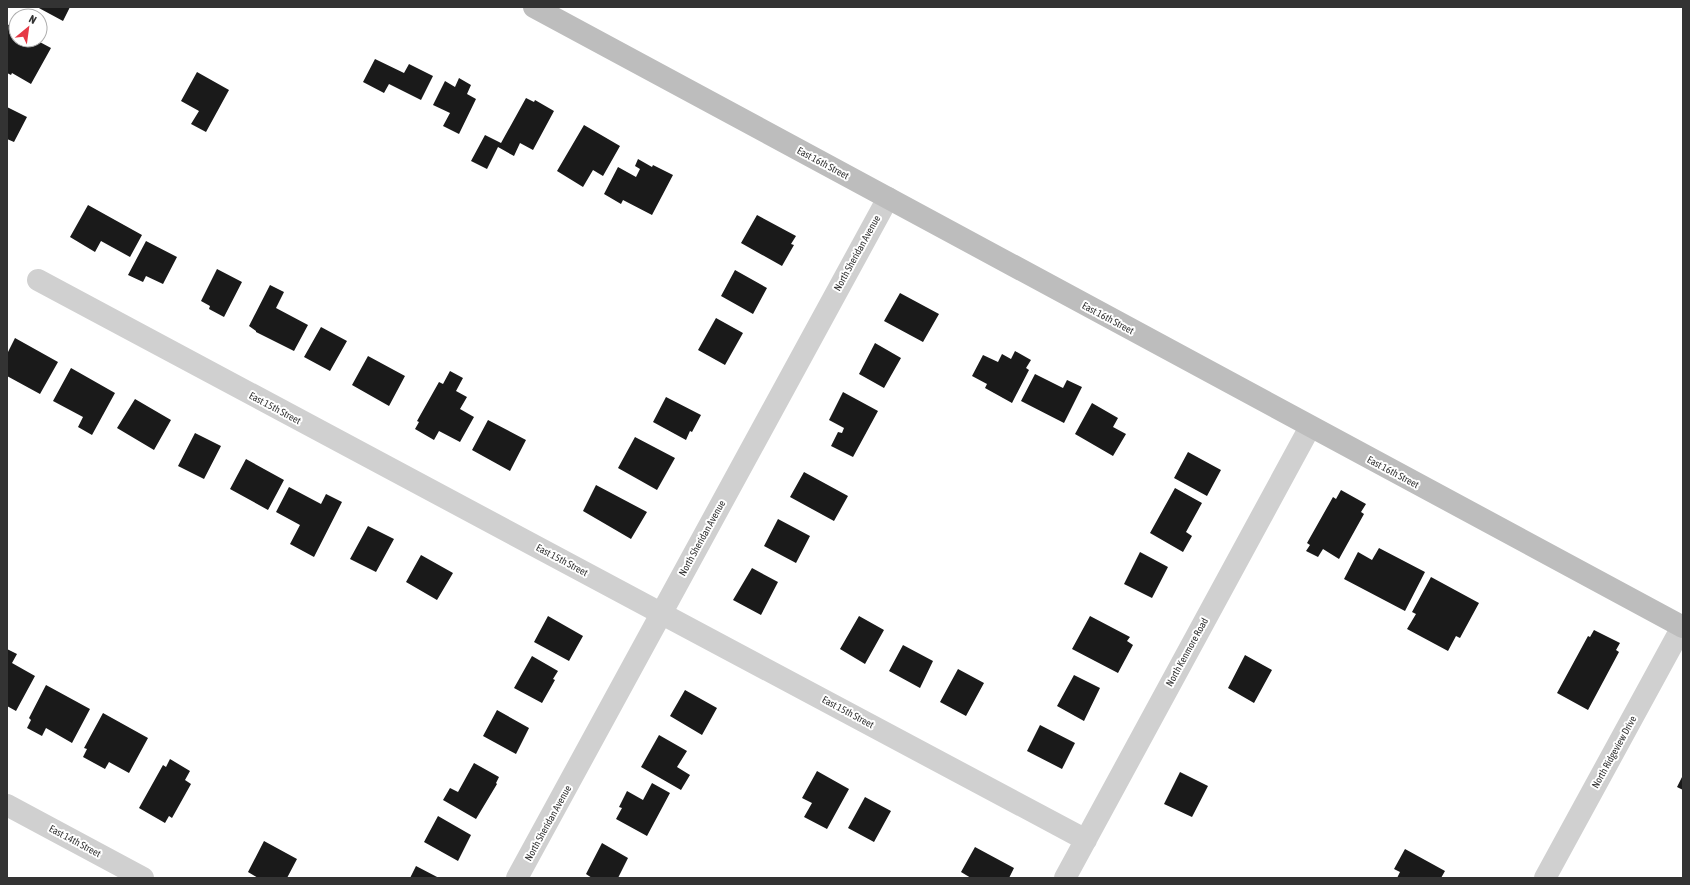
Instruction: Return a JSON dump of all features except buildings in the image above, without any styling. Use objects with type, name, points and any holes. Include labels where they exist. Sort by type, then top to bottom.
[{"type":"street","name":"East 16th Street","points":[[534,7],[1683,627]]},
{"type":"street","name":"North Sheridan Avenue","points":[[517,878],[888,198]]},
{"type":"street","name":"East 15th Street","points":[[38,280],[376,462],[1086,840]]},
{"type":"street","name":"North Kenmore Road","points":[[1065,878],[1310,427]]},
{"type":"street","name":"North Ridgeview Drive","points":[[1546,878],[1683,627]]},
{"type":"street","name":"East 14th Street","points":[[7,805],[143,878]]}]
